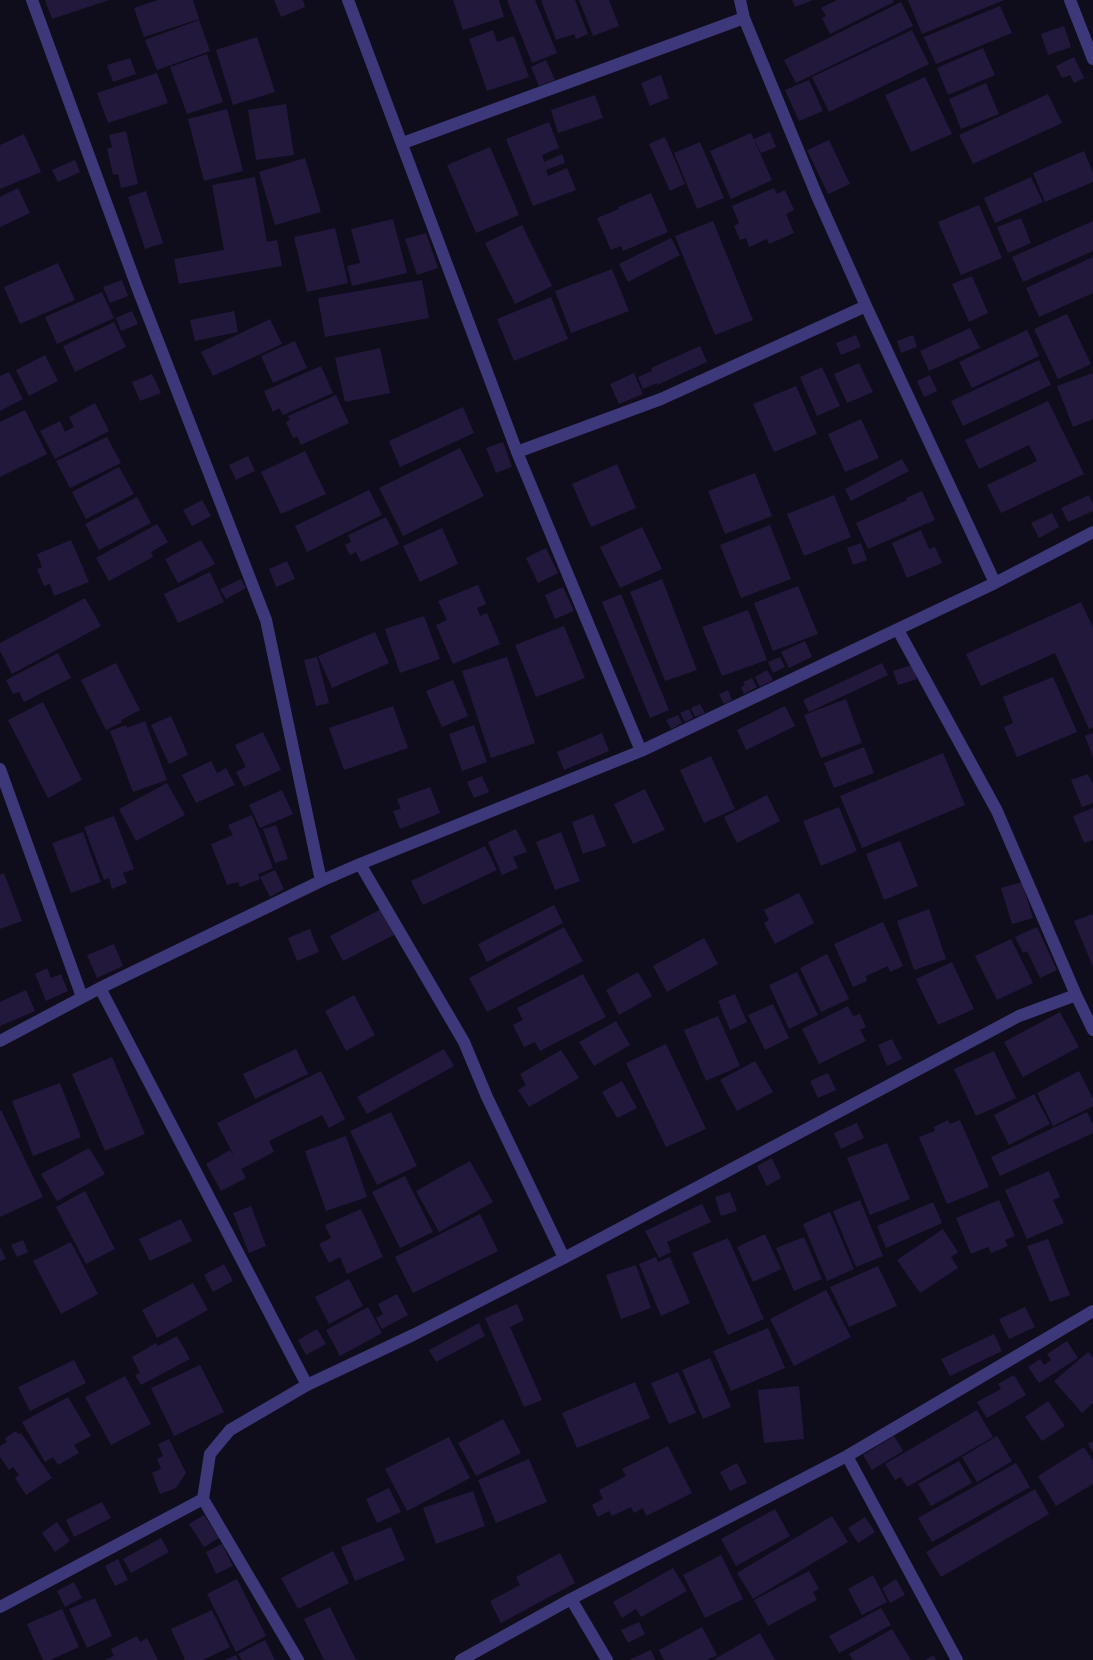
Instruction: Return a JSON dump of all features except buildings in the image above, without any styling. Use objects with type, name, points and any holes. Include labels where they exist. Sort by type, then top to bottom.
[{"type":"street","points":[[32,0],[137,287],[266,620],[321,881]]},
{"type":"street","points":[[348,0],[518,452],[641,751]]},
{"type":"street","points":[[740,0],[744,18],[817,196],[995,583]]},
{"type":"street","points":[[1070,0],[1093,59]]},
{"type":"street","points":[[403,143],[744,18]]},
{"type":"street","points":[[518,452],[661,399],[866,306]]},
{"type":"street","points":[[0,1041],[100,988],[321,881],[641,751],[898,630],[995,583],[1093,532]]},
{"type":"street","points":[[898,630],[997,811],[1076,995],[1093,1030]]},
{"type":"street","points":[[0,769],[82,998]]},
{"type":"street","points":[[360,864],[464,1042],[487,1097],[564,1258]]},
{"type":"street","points":[[100,988],[307,1386]]},
{"type":"street","points":[[298,1660],[203,1499],[210,1454],[230,1430],[307,1386],[413,1335],[564,1258],[1019,1016],[1076,995]]},
{"type":"street","points":[[461,1660],[571,1599],[847,1456],[1093,1311]]},
{"type":"street","points":[[847,1456],[957,1660]]},
{"type":"street","points":[[0,1607],[203,1499]]},
{"type":"street","points":[[571,1599],[607,1660]]}]
